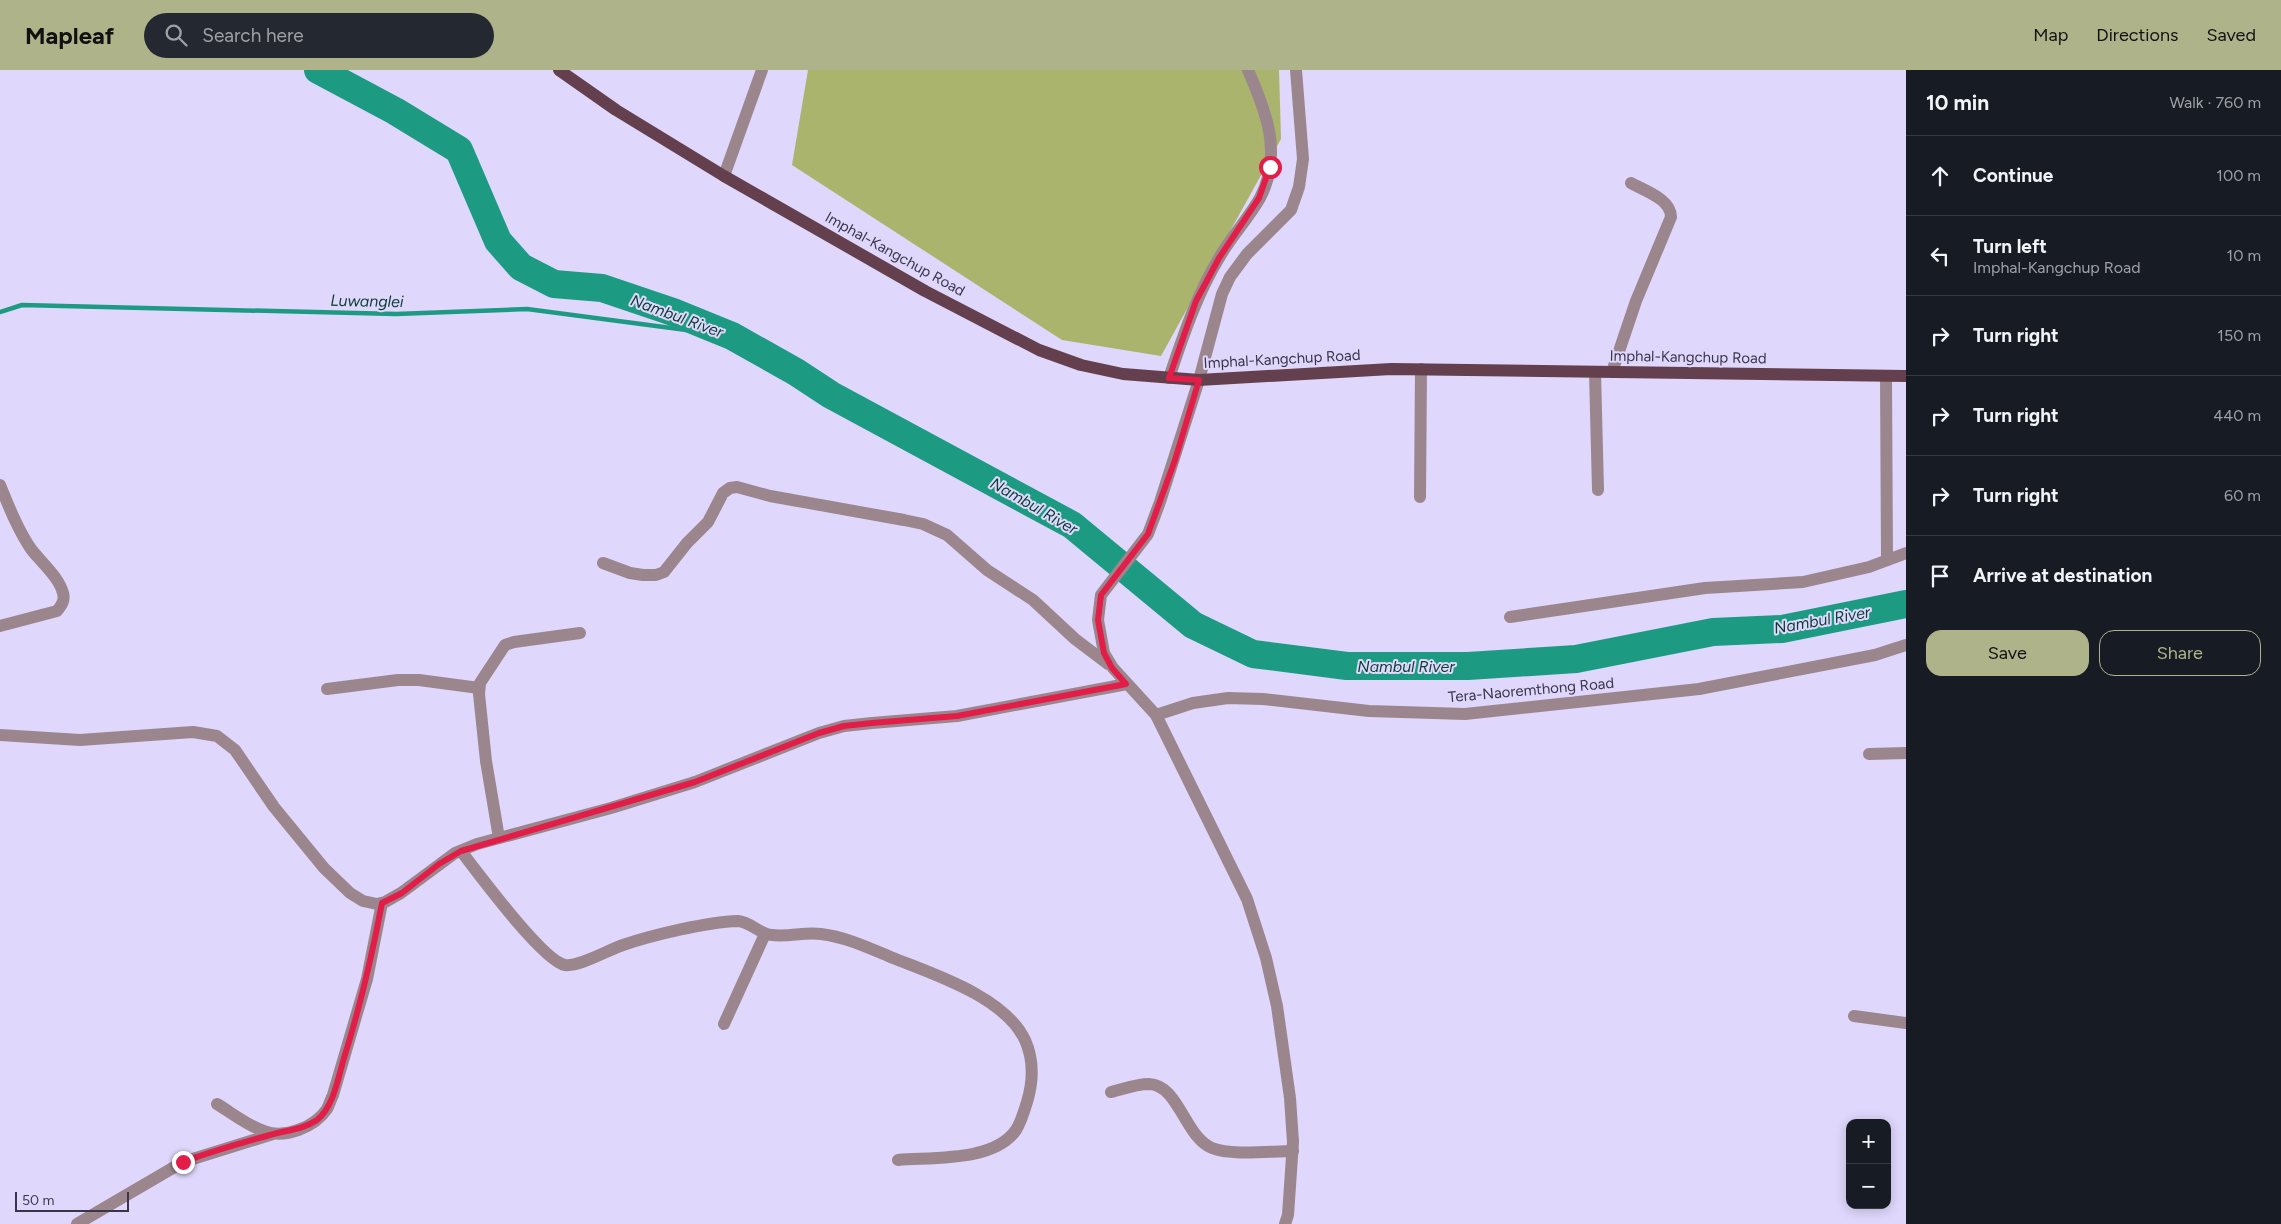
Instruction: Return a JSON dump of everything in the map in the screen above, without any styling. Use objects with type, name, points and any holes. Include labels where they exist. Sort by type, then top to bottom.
[{"type":"main road","name":"Imphal-Kangchup Road","points":[[559,70],[616,110],[724,176],[925,291],[1039,350],[1082,365],[1123,374],[1199,380],[1302,373],[1422,370],[1906,376]]},
{"type":"street","points":[[724,176],[762,70]]},
{"type":"street","points":[[1169,378],[1196,301],[1219,258],[1259,198],[1268,178],[1271,134],[1265,108],[1248,70]]},
{"type":"street","points":[[1285,1224],[1288,1215],[1292,1152],[1290,1098],[1277,1006],[1258,930],[1246,899],[1156,715],[1140,696],[1126,684],[1104,653],[1099,636],[1098,620],[1101,595],[1148,534],[1175,460],[1222,294],[1230,277],[1258,242],[1286,216],[1295,202],[1302,173],[1303,159],[1296,70]]},
{"type":"street","points":[[1612,372],[1636,301],[1671,217],[1669,206],[1664,201],[1631,183]]},
{"type":"street","points":[[1420,497],[1422,370]]},
{"type":"street","points":[[1595,372],[1598,490]]},
{"type":"street","points":[[1886,376],[1887,560]]},
{"type":"street","points":[[0,485],[21,533],[55,579],[62,591],[63,598],[62,605],[57,611],[0,626]]},
{"type":"street","points":[[603,563],[630,573],[643,575],[656,575],[664,572],[686,543],[708,522],[723,493],[730,488],[737,487],[770,496],[904,520],[923,524],[947,535],[986,570],[1033,600],[1075,639],[1111,665]]},
{"type":"street","points":[[1510,617],[1705,588],[1765,586],[1803,582],[1869,567],[1906,553]]},
{"type":"street","points":[[499,838],[486,761],[479,688],[498,654],[509,643],[580,633]]},
{"type":"street","name":"Tera-Naoremthong Road","points":[[1156,715],[1193,703],[1228,698],[1263,699],[1369,711],[1465,714],[1699,689],[1874,655],[1906,645]]},
{"type":"street","points":[[327,689],[398,680],[419,680],[479,688]]},
{"type":"street","points":[[0,734],[80,740],[193,732],[217,736],[235,750],[274,807],[329,874],[350,893],[363,901],[382,903],[402,893],[439,864],[461,851],[499,838],[611,808],[695,782],[801,739],[844,726],[957,716],[1126,684]]},
{"type":"street","points":[[1869,754],[1906,753]]},
{"type":"street","points":[[461,851],[517,921],[552,958],[566,965],[578,963],[631,943],[731,921],[744,921],[765,934],[821,934],[854,942],[962,986],[993,1005],[1013,1022],[1025,1038],[1031,1057],[1030,1091],[1024,1113],[1016,1131],[1005,1142],[991,1150],[974,1154],[898,1160]]},
{"type":"street","points":[[77,1224],[183,1162],[274,1134],[292,1131],[307,1126],[318,1119],[327,1109],[333,1094],[367,980],[382,903]]},
{"type":"street","points":[[724,1024],[765,934]]},
{"type":"street","points":[[1854,1016],[1906,1023]]},
{"type":"street","points":[[1111,1092],[1142,1084],[1158,1086],[1172,1098],[1198,1138],[1213,1148],[1228,1151],[1292,1152]]},
{"type":"street","points":[[217,1104],[252,1126],[274,1134]]},
{"type":"green space","points":[[808,70],[1279,70],[1281,139],[1161,356],[1062,340],[792,165]]},
{"type":"waterway","name":"Nambul River","points":[[318,70],[395,111],[459,150],[498,241],[521,267],[554,284],[602,288],[673,312],[732,336],[796,372],[831,395],[1072,525],[1193,625],[1253,654],[1347,666],[1468,666],[1576,659],[1713,632],[1782,629],[1906,604]]},
{"type":"waterway","name":"Luwanglei","points":[[0,312],[22,305],[396,314],[527,309],[732,336]]},
{"type":"route","points":[[183,1162],[274,1134],[307,1126],[318,1119],[327,1109],[358,1015],[382,903],[402,893],[455,853],[477,844],[611,808],[695,782],[801,739],[844,726],[957,716],[1126,684],[1112,668],[1104,653],[1099,636],[1098,620],[1101,595],[1148,534],[1175,460],[1199,380],[1169,378],[1196,301],[1219,258],[1259,198],[1268,178],[1270,167]]}]
